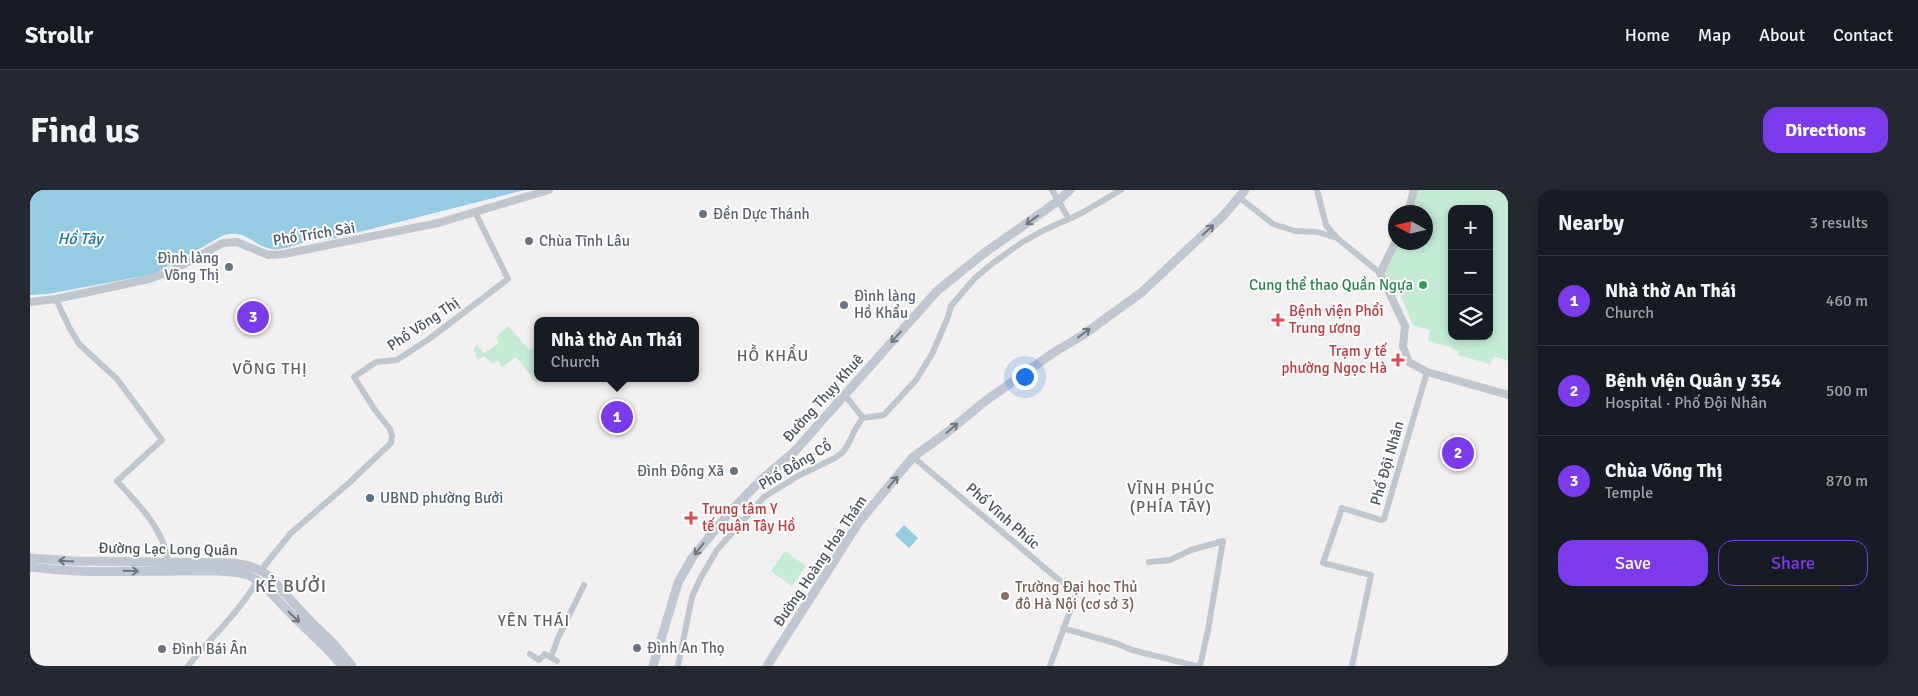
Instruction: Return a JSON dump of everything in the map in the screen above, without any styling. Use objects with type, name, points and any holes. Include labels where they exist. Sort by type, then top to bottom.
[{"type":"main road","name":"Đường Thụy Khuê","points":[[653,666],[678,583],[692,558],[730,512],[761,480],[794,452],[937,291],[983,254],[1058,201],[1070,190]]},
{"type":"main road","name":"Đường Hoàng Hoa Thám","points":[[767,666],[859,522],[913,457],[984,402],[1130,302],[1218,221],[1245,190]]},
{"type":"main road","name":"Đường Lạc Long Quân","points":[[30,558],[151,566],[248,576],[268,589],[289,612],[352,666]]},
{"type":"main road","name":"Đường Lạc Long Quân","points":[[30,567],[73,571],[151,566],[168,562],[250,565],[261,570],[335,651],[342,666]]},
{"type":"street","name":"Phố Trích Sài","points":[[30,302],[56,299],[159,276],[223,243],[230,242],[246,245],[268,255],[284,254],[413,229],[549,190]]},
{"type":"street","points":[[1052,190],[1069,219]]},
{"type":"street","points":[[844,394],[863,418],[884,415],[916,380],[932,354],[951,306],[975,278],[993,262],[1045,229],[1069,219],[1121,190]]},
{"type":"street","points":[[1317,190],[1326,225],[1336,238],[1380,273],[1406,326],[1403,347],[1409,362],[1418,369],[1508,395]]},
{"type":"street","points":[[1410,205],[1414,190]]},
{"type":"street","points":[[1240,198],[1273,224],[1295,230],[1317,232],[1336,238]]},
{"type":"street","name":"Phố Võng Thị","points":[[261,570],[291,533],[350,482],[391,442],[390,429],[354,378],[376,362],[397,360],[429,339],[508,279],[475,212]]},
{"type":"street","points":[[1380,273],[1392,250]]},
{"type":"street","points":[[56,299],[79,344],[117,379],[162,440],[117,480],[157,528],[167,553],[168,562]]},
{"type":"street","name":"Phố Đội Nhân","points":[[1352,666],[1371,574],[1323,563],[1342,508],[1381,520],[1384,519],[1427,372]]},
{"type":"street","name":"Phố Đồng Cổ","points":[[678,666],[692,597],[717,550],[764,497],[798,476],[842,453],[847,447],[854,429],[863,418]]},
{"type":"street","name":"Phố Vĩnh Phúc","points":[[913,457],[1065,585],[1077,592],[1063,628]]},
{"type":"street","points":[[730,512],[742,522]]},
{"type":"street","points":[[1050,666],[1063,628],[1132,650],[1198,666],[1208,630],[1223,541],[1192,550],[1170,560],[1150,562]]},
{"type":"street","points":[[188,666],[220,632],[257,581]]},
{"type":"street","points":[[530,654],[539,660],[545,654],[554,659],[558,638],[584,585]]},
{"type":"green space","name":"Cung thể thao Quần Ngựa","points":[[1417,190],[1508,190],[1508,361],[1494,356],[1490,364],[1458,355],[1459,352],[1450,347],[1428,341],[1430,330],[1413,325],[1401,297],[1384,272],[1395,250],[1433,250],[1433,205],[1413,205]]},
{"type":"green space","points":[[508,326],[529,350],[534,347],[534,379],[516,357],[502,367],[498,360],[493,364],[483,356],[479,359],[475,355],[476,353],[473,349],[477,345],[484,353],[499,343],[496,337]]},
{"type":"green space","points":[[785,551],[806,566],[792,586],[771,571]]},
{"type":"water","name":"Hồ Tây","points":[[30,190],[525,190],[332,239],[308,241],[279,249],[264,247],[238,234],[224,235],[154,274],[48,294],[30,295]]},
{"type":"water","points":[[904,525],[918,538],[909,548],[895,535]]},
{"type":"place","name":"Đền Dực Thánh","points":[[703,214]]},
{"type":"place","name":"Chùa Tĩnh Lâu","points":[[529,241]]},
{"type":"place","name":"Đình làng Võng Thị","points":[[229,267]]},
{"type":"place","name":"Cung thể thao Quần Ngựa","points":[[1423,285]]},
{"type":"place","name":"Đình làng Hồ Khẩu","points":[[844,305]]},
{"type":"place","name":"Chùa Võng Thị","points":[[253,317]]},
{"type":"place","name":"Bệnh viện Phổi Trung ương","points":[[1278,320]]},
{"type":"place","name":"Trạm y tế phường Ngọc Hà","points":[[1398,360]]},
{"type":"place","name":"Nhà thờ An Thái","points":[[617,417]]},
{"type":"place","name":"Bệnh viện Quân y 354","points":[[1458,453]]},
{"type":"place","name":"Đình Đông Xã","points":[[734,471]]},
{"type":"place","name":"UBND phường Bưởi","points":[[370,498]]},
{"type":"place","name":"Trung tâm Y tế quận Tây Hồ","points":[[691,518]]},
{"type":"place","name":"Trường Đại học Thủ đô Hà Nội (cơ sở 3)","points":[[1005,596]]},
{"type":"place","name":"Đình An Thọ","points":[[637,648]]},
{"type":"place","name":"Đình Bái Ân","points":[[162,649]]},
{"type":"district","name":"HỒ KHẨU","points":[[773,356]]},
{"type":"district","name":"VÕNG THỊ","points":[[270,369]]},
{"type":"district","name":"VĨNH PHÚC (PHÍA TÂY)","points":[[1171,498]]},
{"type":"district","name":"KẺ BƯỞI","points":[[291,586]]},
{"type":"district","name":"YÊN THÁI","points":[[534,621]]}]
